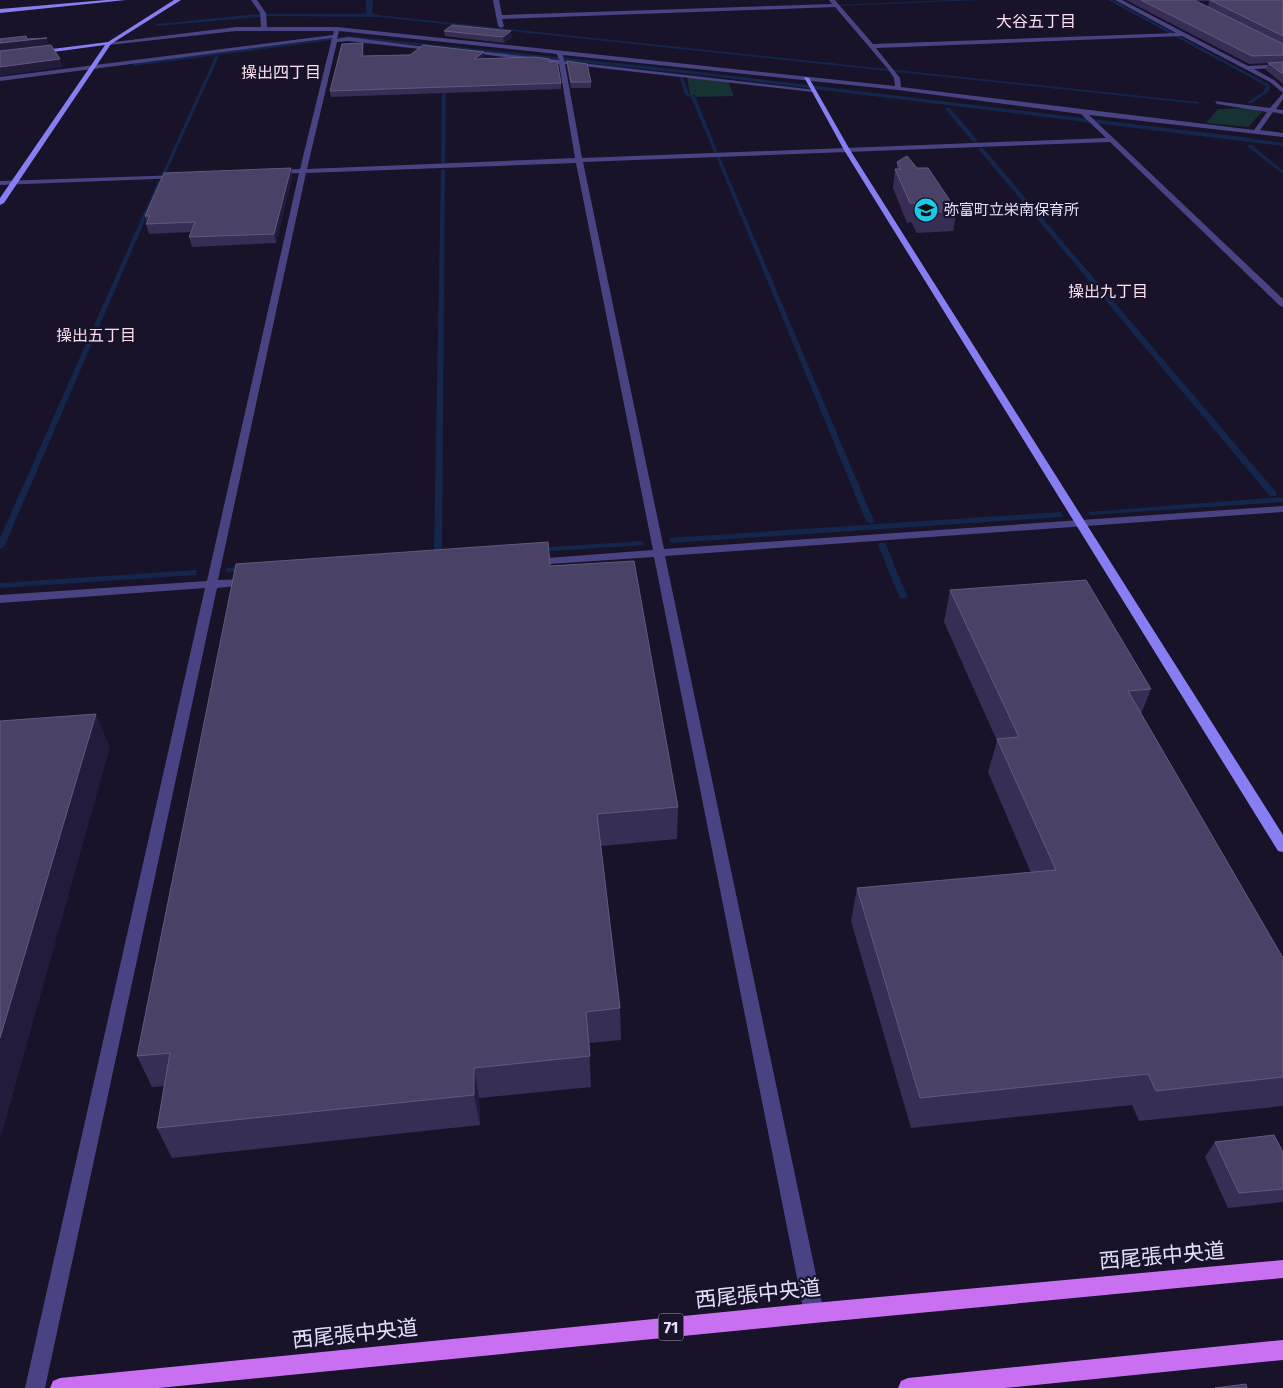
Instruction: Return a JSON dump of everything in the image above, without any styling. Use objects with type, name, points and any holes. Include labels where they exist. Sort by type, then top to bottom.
[{"type":"main road","name":"西尾張中央道","points":[[60,1388],[814,1312],[1283,1269]]},
{"type":"main road","points":[[908,1388],[1283,1350]]},
{"type":"street","points":[[0,12],[122,0]]},
{"type":"street","points":[[0,204],[109,43],[178,0]]},
{"type":"street","points":[[254,0],[263,15],[264,28]]},
{"type":"street","points":[[496,0],[501,26]]},
{"type":"street","points":[[832,0],[892,71],[897,78],[898,88]]},
{"type":"street","points":[[1118,0],[1272,81],[1283,91]]},
{"type":"street","points":[[500,17],[836,5]]},
{"type":"street","points":[[30,53],[200,32],[264,28],[337,29],[561,57],[810,84],[898,88],[1283,135]]},
{"type":"street","points":[[35,1388],[211,584],[303,171],[337,29]]},
{"type":"street","points":[[871,46],[1183,34]]},
{"type":"street","points":[[0,79],[334,39],[446,49]]},
{"type":"street","points":[[465,51],[561,57],[810,84]]},
{"type":"street","points":[[561,57],[579,161],[814,1312]]},
{"type":"street","points":[[1246,68],[1283,66]]},
{"type":"street","points":[[810,84],[847,150],[1283,847]]},
{"type":"street","points":[[1256,131],[1283,95]]},
{"type":"street","points":[[1217,102],[1283,112]]},
{"type":"street","points":[[1083,112],[1110,140],[1283,304]]},
{"type":"street","points":[[263,173],[1110,140]]},
{"type":"street","points":[[0,183],[193,176]]},
{"type":"street","points":[[520,563],[1283,509]]},
{"type":"street","points":[[0,598],[261,580]]},
{"type":"green space","points":[[687,76],[728,81],[734,96],[696,97],[695,95],[690,95]]},
{"type":"green space","points":[[1250,108],[1262,112],[1248,127],[1206,123],[1218,109]]},
{"type":"water","points":[[366,0],[373,0],[372,13],[378,15],[1199,102],[1199,104],[378,17],[270,16],[157,26],[156,24],[258,14],[361,14],[366,13]]},
{"type":"water","points":[[1108,0],[1113,0],[1268,84],[1270,86],[1269,91],[1252,103],[1248,103],[1263,92],[1266,86]]},
{"type":"water","points":[[349,36],[675,69],[1242,137],[1283,143],[1283,146],[709,76],[349,38],[133,66],[133,63]]},
{"type":"water","points":[[1283,497],[1283,502],[1090,515],[1088,512]]},
{"type":"water","points":[[1061,512],[1063,517],[671,543],[669,538]]},
{"type":"water","points":[[643,541],[644,545],[226,572],[227,568]]},
{"type":"water","points":[[197,570],[196,575],[0,588],[0,583]]},
{"type":"building","points":[[1141,0],[1194,0],[1283,44],[1283,55],[1252,56]]},
{"type":"building","points":[[1210,0],[1283,0],[1283,36]]},
{"type":"building","points":[[452,25],[511,31],[503,37],[444,31]]},
{"type":"building","points":[[26,36],[27,39],[47,38],[0,43],[0,39]]},
{"type":"building","points":[[363,43],[362,56],[410,55],[423,45],[484,52],[474,59],[535,57],[549,59],[549,62],[557,61],[561,83],[330,91],[342,44]]},
{"type":"building","points":[[51,45],[60,59],[0,67],[0,51]]},
{"type":"building","points":[[567,61],[587,64],[591,82],[571,82]]},
{"type":"building","points":[[1283,62],[1283,74],[1268,63]]},
{"type":"building","points":[[907,156],[917,168],[928,168],[957,211],[920,213],[914,203],[910,203],[895,169],[901,169],[897,162]]},
{"type":"building","points":[[291,168],[274,234],[189,237],[195,222],[146,224],[150,216],[145,216],[164,173]]},
{"type":"building","points":[[548,542],[550,566],[634,561],[678,807],[597,814],[620,1008],[586,1012],[590,1056],[474,1068],[474,1095],[157,1128],[170,1053],[137,1056],[236,564]]},
{"type":"building","points":[[1086,580],[1151,689],[1128,691],[1283,958],[1283,1077],[1156,1091],[1148,1074],[920,1098],[857,888],[1056,870],[997,739],[1019,737],[950,590]]},
{"type":"building","points":[[96,714],[0,1038],[0,721]]},
{"type":"building","points":[[1274,1135],[1283,1152],[1283,1189],[1239,1193],[1215,1142]]},
{"type":"building","points":[[1246,1384],[1247,1388],[1215,1388]]},
{"type":"waterway","points":[[839,5],[980,0]]},
{"type":"waterway","points":[[163,175],[217,56]]},
{"type":"waterway","points":[[680,76],[687,95],[693,96],[716,152]]},
{"type":"waterway","points":[[443,163],[444,81]]},
{"type":"waterway","points":[[948,109],[975,141]]},
{"type":"waterway","points":[[1250,146],[1283,173]]},
{"type":"waterway","points":[[981,149],[1273,494]]},
{"type":"waterway","points":[[718,157],[870,521]]},
{"type":"waterway","points":[[438,550],[443,170]]},
{"type":"waterway","points":[[0,547],[160,181]]},
{"type":"waterway","points":[[882,545],[903,596]]},
{"type":"place","name":"弥富町立栄南保育所","points":[[926,210]]},
{"type":"district","name":"大谷五丁目","points":[[1036,21]]},
{"type":"district","name":"操出四丁目","points":[[281,72]]},
{"type":"district","name":"操出九丁目","points":[[1108,291]]},
{"type":"district","name":"操出五丁目","points":[[96,335]]}]
